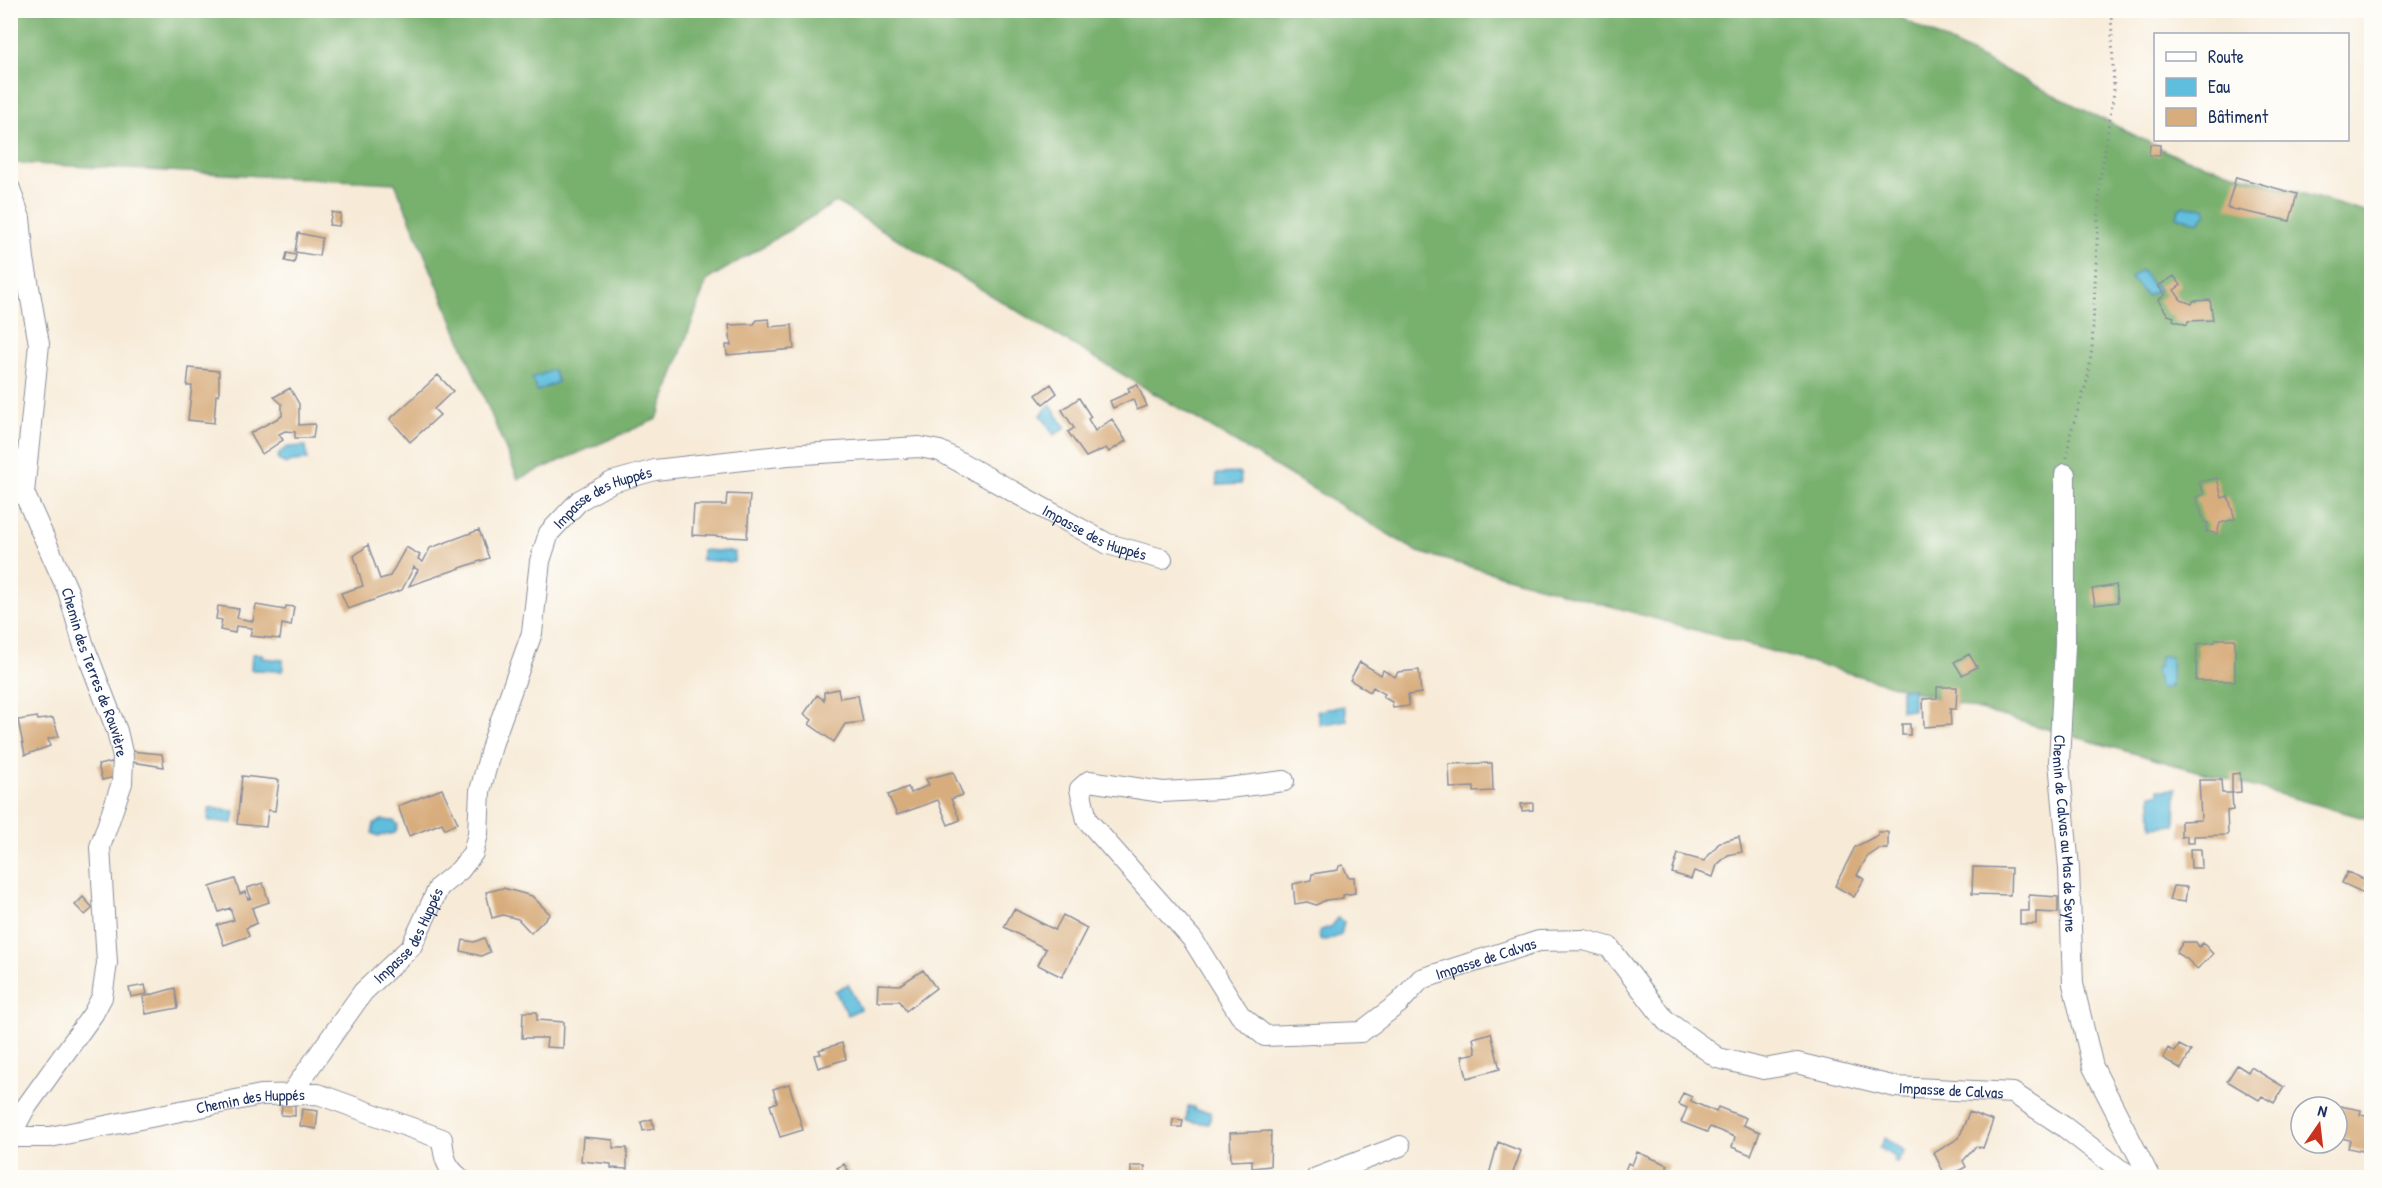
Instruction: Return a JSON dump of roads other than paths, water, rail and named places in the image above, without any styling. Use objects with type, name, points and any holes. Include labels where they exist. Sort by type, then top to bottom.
[{"type":"street","name":"Chemin des Terres de Rouvière","points":[[10,189],[20,219],[24,259],[39,344],[24,493],[68,591],[82,643],[117,731],[123,757],[122,783],[100,847],[107,963],[102,997],[93,1014],[17,1111],[10,1136]]},
{"type":"street","name":"Impasse des Huppés","points":[[290,1095],[363,992],[411,947],[439,888],[474,854],[478,834],[480,791],[532,633],[540,561],[549,533],[580,500],[612,482],[656,470],[788,455],[919,447],[940,451],[1108,544],[1162,559]]},
{"type":"street","name":"Chemin de Calvas au Mas de Seyne","points":[[2065,474],[2065,645],[2059,762],[2069,868],[2073,984],[2093,1066],[2150,1178]]},
{"type":"street","name":"Impasse de Calvas","points":[[1284,781],[1220,789],[1162,792],[1089,781],[1080,789],[1087,820],[1193,940],[1240,1015],[1265,1036],[1361,1032],[1399,1003],[1421,979],[1539,941],[1584,940],[1609,947],[1666,1021],[1718,1058],[1764,1069],[1797,1063],[1896,1088],[2013,1093],[2135,1178]]},
{"type":"street","name":"Chemin des Huppés","points":[[10,1136],[50,1137],[261,1095],[318,1094],[442,1139],[444,1159],[450,1171],[460,1178]]},
{"type":"street","points":[[1316,1178],[1400,1146]]},
{"type":"water","points":[[2184,206],[2205,208],[2207,213],[2199,222],[2177,217],[2179,209]]},
{"type":"water","points":[[2141,270],[2159,290],[2146,296],[2131,278]]},
{"type":"water","points":[[553,370],[558,382],[537,391],[532,378]]},
{"type":"water","points":[[1050,404],[1066,428],[1054,435],[1041,415]]},
{"type":"water","points":[[306,446],[307,460],[292,461],[286,464],[278,460],[279,453],[288,447]]},
{"type":"water","points":[[1240,473],[1241,484],[1217,485],[1216,474]]},
{"type":"water","points":[[702,550],[735,552],[734,562],[702,560]]},
{"type":"water","points":[[252,654],[262,654],[262,658],[283,660],[283,671],[251,670]]},
{"type":"water","points":[[2160,656],[2171,657],[2171,687],[2159,689],[2156,668],[2159,667]]},
{"type":"water","points":[[1913,688],[1913,710],[1901,710],[1901,689]]},
{"type":"water","points":[[1344,706],[1347,720],[1320,725],[1317,711]]},
{"type":"water","points":[[2159,789],[2176,789],[2175,825],[2152,827],[2151,794],[2159,794]]},
{"type":"water","points":[[209,808],[235,811],[233,823],[208,821]]},
{"type":"water","points":[[382,820],[394,821],[398,825],[395,833],[378,836],[372,833],[374,824]]},
{"type":"water","points":[[1338,918],[1344,922],[1341,935],[1326,941],[1320,939],[1319,931],[1332,926]]},
{"type":"water","points":[[848,984],[860,1009],[848,1015],[835,991]]},
{"type":"water","points":[[1188,1106],[1194,1107],[1194,1110],[1211,1112],[1209,1124],[1186,1121]]},
{"type":"water","points":[[1885,1138],[1905,1151],[1897,1163],[1893,1161],[1895,1157],[1879,1148]]}]
